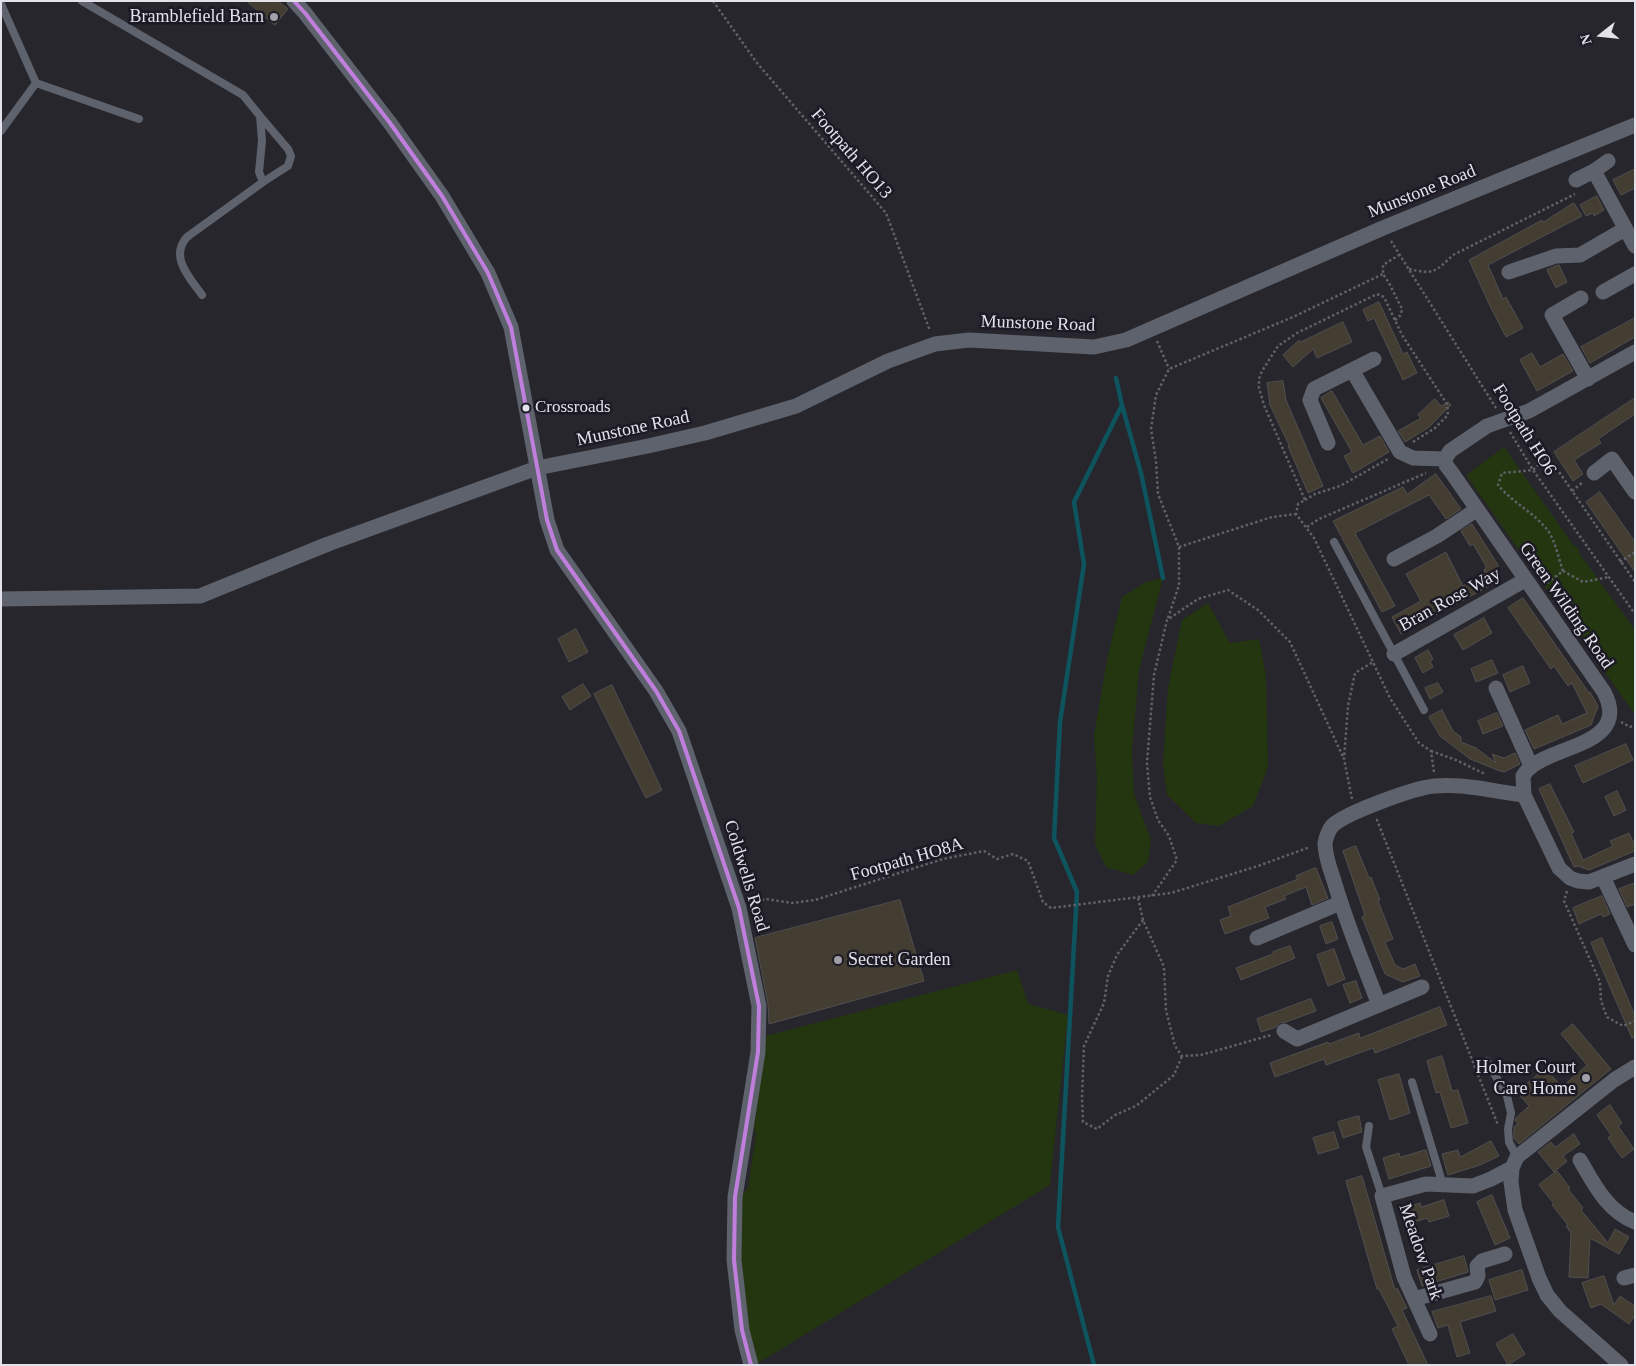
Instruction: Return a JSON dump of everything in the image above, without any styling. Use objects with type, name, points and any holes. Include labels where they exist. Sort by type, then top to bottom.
[{"type":"street","name":"Coldwells Road","points":[[294,1],[390,123],[442,196],[488,273],[511,327],[547,520],[557,550],[656,691],[679,731],[739,908],[759,1006],[758,1052],[735,1197],[734,1260],[742,1330],[751,1365]]},
{"type":"street","name":"Munstone Road","points":[[1,599],[200,596],[328,544],[537,468],[705,433],[796,406],[888,361],[935,344],[969,340],[1094,347],[1126,340],[1383,228],[1635,125]]},
{"type":"street","points":[[1576,180],[1597,177],[1608,161]]},
{"type":"street","points":[[1597,177],[1635,246]]},
{"type":"street","points":[[1510,272],[1556,256],[1580,255],[1626,228]]},
{"type":"street","points":[[1603,292],[1635,274]]},
{"type":"street","points":[[1581,298],[1552,315],[1588,379]]},
{"type":"street","points":[[1352,370],[1400,452],[1413,458],[1445,462],[1450,451],[1487,426],[1528,411],[1635,352]]},
{"type":"street","points":[[1328,443],[1310,400],[1314,389],[1374,359]]},
{"type":"street","points":[[1594,473],[1612,459],[1635,492]]},
{"type":"street","name":"Green Wilding Road","points":[[1445,462],[1476,510],[1604,692],[1609,703],[1610,714],[1604,728],[1592,739],[1531,766]]},
{"type":"street","points":[[1394,559],[1437,536],[1476,510]]},
{"type":"street","name":"Bran Rose Way","points":[[1394,654],[1525,580]]},
{"type":"street","points":[[1496,688],[1531,766],[1523,776],[1524,795],[1559,868],[1570,878],[1589,882],[1635,864]]},
{"type":"street","points":[[1379,1005],[1340,903],[1327,858],[1325,842],[1331,827],[1342,818],[1404,794],[1434,786],[1465,786],[1524,795]]},
{"type":"street","points":[[1603,876],[1635,945]]},
{"type":"street","points":[[1257,938],[1340,903]]},
{"type":"street","points":[[1284,1031],[1297,1038],[1422,987]]},
{"type":"street","name":"Meadow Park","points":[[1430,1334],[1404,1277],[1382,1196],[1426,1184],[1473,1186],[1491,1180],[1614,1080],[1635,1067]]},
{"type":"street","points":[[1580,1160],[1602,1196],[1615,1211],[1635,1222]]},
{"type":"street","points":[[1514,1162],[1511,1182],[1515,1210],[1547,1295],[1560,1311],[1615,1364]]},
{"type":"street","points":[[1414,1299],[1475,1282],[1478,1276],[1477,1266],[1482,1261],[1505,1254]]},
{"type":"lane","points":[[82,1],[243,95],[288,149],[291,156],[288,166],[263,182],[181,243],[180,256],[182,267],[202,296]]},
{"type":"lane","points":[[1,4],[36,83],[139,119]]},
{"type":"lane","points":[[1,130],[36,83]]},
{"type":"lane","points":[[260,116],[262,141],[258,172],[263,182]]},
{"type":"lane","points":[[1334,542],[1424,710]]},
{"type":"lane","points":[[1487,1061],[1507,1096],[1510,1113],[1509,1142],[1514,1162]]},
{"type":"lane","points":[[1412,1082],[1443,1185]]},
{"type":"lane","points":[[1369,1126],[1366,1147],[1382,1196]]},
{"type":"path","name":"Footpath HO13","points":[[713,1],[757,63],[886,213],[935,344]]},
{"type":"path","points":[[1408,269],[1428,273],[1436,270],[1453,255],[1558,202],[1597,177]]},
{"type":"path","name":"Footpath HO6","points":[[1383,274],[1383,265],[1399,255],[1503,419],[1533,470],[1635,614]]},
{"type":"path","points":[[1152,896],[1177,860],[1169,836],[1158,820],[1150,798],[1147,763],[1154,675],[1167,620],[1179,585],[1179,547],[1158,494],[1156,460],[1151,429],[1156,395],[1169,369],[1293,317],[1383,274],[1402,309],[1401,315],[1395,320]]},
{"type":"path","points":[[1305,500],[1264,404],[1259,388],[1262,371],[1278,346],[1297,333],[1376,294],[1384,297],[1402,335],[1446,404],[1448,415],[1435,428],[1415,440],[1408,448],[1340,486],[1315,494],[1305,500],[1298,504],[1296,514],[1314,538],[1390,698],[1419,743],[1431,751],[1456,760],[1491,777]]},
{"type":"path","points":[[1152,329],[1169,369]]},
{"type":"path","points":[[1609,577],[1583,582],[1563,571],[1550,534],[1545,527],[1506,495],[1498,485],[1502,473],[1533,470],[1548,456],[1635,582]]},
{"type":"path","points":[[1307,528],[1319,519],[1445,462]]},
{"type":"path","points":[[1179,547],[1272,518],[1296,514]]},
{"type":"path","points":[[1620,562],[1635,552]]},
{"type":"path","points":[[1534,593],[1563,571]]},
{"type":"path","points":[[1167,620],[1198,600],[1228,590],[1258,610],[1290,642],[1344,759],[1355,813]]},
{"type":"path","points":[[1344,759],[1348,706],[1355,673],[1373,662]]},
{"type":"path","points":[[1431,751],[1434,786]]},
{"type":"path","name":"Footpath HO8A","points":[[739,908],[766,899],[792,903],[815,900],[943,859],[984,851],[997,859],[1013,854],[1028,861],[1043,902],[1051,908],[1069,904],[1080,904]]},
{"type":"path","points":[[1570,878],[1564,901],[1600,982],[1601,1002],[1607,1017],[1623,1026],[1635,1021]]},
{"type":"path","points":[[1138,898],[1142,920],[1164,968],[1166,1010],[1174,1046],[1182,1056]]},
{"type":"path","points":[[1142,920],[1117,955],[1108,976],[1104,1003],[1084,1046],[1083,1122],[1098,1129],[1115,1114],[1136,1106],[1174,1075],[1182,1056]]},
{"type":"path","points":[[1182,1056],[1201,1055],[1284,1031]]},
{"type":"green space","points":[[1504,447],[1574,546],[1578,547],[1579,553],[1635,630],[1635,711],[1633,712],[1466,475]]},
{"type":"green space","points":[[1163,578],[1139,670],[1132,750],[1134,794],[1151,840],[1148,862],[1133,875],[1106,867],[1095,844],[1097,779],[1094,735],[1107,660],[1122,597],[1146,582]]},
{"type":"green space","points":[[1208,603],[1230,643],[1259,639],[1266,677],[1268,767],[1253,806],[1219,826],[1196,823],[1167,795],[1163,763],[1168,688],[1182,620]]},
{"type":"green space","points":[[1017,970],[1028,1004],[1068,1015],[1050,1185],[755,1365],[737,1260],[740,1198],[748,1188],[756,1134],[751,1121],[766,1036]]},
{"type":"building","name":"Bramblefield Barn","points":[[247,1],[278,1],[288,9],[275,25]]},
{"type":"building","points":[[1635,169],[1635,188],[1621,195],[1613,180]]},
{"type":"building","points":[[1597,196],[1604,210],[1594,216],[1593,213],[1586,216],[1580,205]]},
{"type":"building","points":[[1574,203],[1582,216],[1488,265],[1503,299],[1506,297],[1523,328],[1506,337],[1469,260],[1542,220],[1543,222]]},
{"type":"building","points":[[1559,265],[1567,282],[1556,288],[1547,270]]},
{"type":"building","points":[[1379,302],[1403,354],[1407,352],[1417,373],[1403,380],[1374,318],[1368,321],[1363,310]]},
{"type":"building","points":[[1635,318],[1635,337],[1590,363],[1581,347]]},
{"type":"building","points":[[1343,322],[1352,342],[1317,358],[1313,349],[1293,367],[1283,355],[1299,340],[1300,342]]},
{"type":"building","points":[[1532,353],[1540,367],[1563,354],[1573,371],[1537,391],[1520,360]]},
{"type":"building","points":[[1283,381],[1286,400],[1323,486],[1308,493],[1289,445],[1270,405],[1267,383]]},
{"type":"building","points":[[1332,391],[1363,445],[1380,436],[1389,452],[1353,473],[1344,456],[1352,452],[1321,398]]},
{"type":"building","points":[[1635,398],[1635,414],[1598,439],[1601,443],[1574,460],[1583,474],[1573,481],[1554,452]]},
{"type":"building","points":[[1435,399],[1441,406],[1448,402],[1451,405],[1429,427],[1405,442],[1398,431],[1421,418],[1418,415]]},
{"type":"building","points":[[1436,474],[1461,509],[1446,519],[1429,495],[1355,533],[1395,606],[1382,612],[1333,521],[1403,487],[1407,494]]},
{"type":"building","points":[[1600,492],[1635,542],[1635,572],[1586,502]]},
{"type":"building","points":[[1472,524],[1498,565],[1493,584],[1401,634],[1392,617],[1421,601],[1406,574],[1446,552],[1463,586],[1483,575],[1486,566],[1473,544],[1470,546],[1461,531]]},
{"type":"building","points":[[1523,598],[1598,706],[1591,725],[1534,749],[1525,730],[1558,715],[1562,724],[1587,713],[1572,683],[1568,686],[1554,666],[1551,669],[1508,608]]},
{"type":"building","points":[[1484,618],[1492,633],[1463,650],[1454,635]]},
{"type":"building","points":[[576,629],[588,652],[569,662],[558,639]]},
{"type":"building","points":[[1428,650],[1433,659],[1430,661],[1433,667],[1423,673],[1415,658]]},
{"type":"building","points":[[1492,660],[1498,673],[1476,682],[1471,669]]},
{"type":"building","points":[[1523,666],[1530,683],[1510,692],[1503,675]]},
{"type":"building","points":[[1438,683],[1443,692],[1430,699],[1425,688]]},
{"type":"building","points":[[583,684],[591,696],[570,710],[562,697]]},
{"type":"building","points":[[612,685],[662,790],[646,798],[594,694]]},
{"type":"building","points":[[1442,710],[1453,731],[1461,737],[1461,742],[1476,748],[1496,763],[1492,754],[1504,758],[1515,753],[1520,764],[1504,772],[1470,759],[1440,736],[1429,717]]},
{"type":"building","points":[[1497,713],[1503,726],[1483,734],[1478,721]]},
{"type":"building","points":[[1626,744],[1633,760],[1583,783],[1575,766]]},
{"type":"building","points":[[1550,784],[1574,832],[1571,833],[1583,860],[1613,846],[1610,841],[1629,833],[1635,846],[1635,851],[1589,870],[1578,866],[1574,867],[1539,789]]},
{"type":"building","points":[[1617,791],[1626,810],[1614,816],[1605,797]]},
{"type":"building","points":[[1356,846],[1369,878],[1371,877],[1393,939],[1385,942],[1395,965],[1403,969],[1415,964],[1420,976],[1403,982],[1385,974],[1362,917],[1365,915],[1343,851]]},
{"type":"building","points":[[1316,868],[1328,898],[1312,905],[1306,887],[1284,896],[1286,899],[1265,907],[1269,918],[1225,934],[1220,920],[1231,916],[1228,907],[1298,879],[1296,876]]},
{"type":"building","points":[[1635,883],[1635,904],[1627,907],[1619,889]]},
{"type":"building","points":[[1602,896],[1610,914],[1603,917],[1601,914],[1579,924],[1573,908]]},
{"type":"building","name":"Secret Garden","points":[[900,900],[924,981],[769,1024],[768,1004],[755,938]]},
{"type":"building","points":[[1332,922],[1338,939],[1326,944],[1320,926]]},
{"type":"building","points":[[1602,938],[1635,1016],[1635,1037],[1632,1038],[1591,943]]},
{"type":"building","points":[[1290,946],[1295,958],[1241,980],[1236,968]]},
{"type":"building","points":[[1334,949],[1345,979],[1328,986],[1317,955]]},
{"type":"building","points":[[1356,981],[1362,998],[1350,1003],[1343,985]]},
{"type":"building","points":[[1311,999],[1316,1011],[1280,1023],[1276,1027],[1261,1032],[1257,1019]]},
{"type":"building","points":[[1440,1007],[1447,1025],[1375,1053],[1373,1048],[1326,1065],[1324,1059],[1275,1077],[1270,1063],[1359,1033],[1360,1038]]},
{"type":"building","name":"Holmer Court Care Home","points":[[1573,1024],[1611,1069],[1519,1144],[1514,1138],[1514,1127],[1518,1124],[1515,1120],[1529,1106],[1517,1092],[1545,1068],[1562,1087],[1587,1065],[1561,1034]]},
{"type":"building","points":[[1442,1056],[1452,1091],[1458,1090],[1468,1123],[1451,1128],[1440,1092],[1436,1093],[1427,1061]]},
{"type":"building","points":[[1399,1074],[1410,1113],[1390,1120],[1378,1080]]},
{"type":"building","points":[[1610,1105],[1622,1123],[1618,1126],[1634,1149],[1622,1158],[1608,1138],[1611,1135],[1597,1115]]},
{"type":"building","points":[[1359,1116],[1362,1132],[1343,1138],[1338,1122]]},
{"type":"building","points":[[1334,1132],[1339,1148],[1318,1154],[1313,1138]]},
{"type":"building","points":[[1574,1134],[1580,1144],[1563,1156],[1567,1161],[1554,1172],[1538,1152],[1551,1142],[1555,1147]]},
{"type":"building","points":[[1491,1141],[1499,1156],[1480,1165],[1448,1175],[1442,1154],[1458,1150],[1460,1157]]},
{"type":"building","points":[[1426,1150],[1431,1166],[1389,1179],[1383,1158],[1399,1153],[1400,1157]]},
{"type":"building","points":[[1557,1171],[1583,1208],[1581,1210],[1608,1243],[1615,1229],[1629,1237],[1619,1254],[1590,1238],[1588,1278],[1569,1277],[1571,1233],[1566,1226],[1568,1225],[1552,1205],[1554,1204],[1539,1185]]},
{"type":"building","points":[[1362,1176],[1395,1290],[1397,1288],[1407,1308],[1402,1310],[1428,1365],[1409,1365],[1392,1329],[1398,1326],[1379,1289],[1377,1289],[1346,1181]]},
{"type":"building","points":[[1492,1195],[1510,1238],[1495,1245],[1477,1202]]},
{"type":"building","points":[[1444,1200],[1449,1216],[1429,1222],[1427,1218],[1404,1225],[1399,1209],[1420,1203],[1421,1207]]},
{"type":"building","points":[[1464,1256],[1468,1272],[1422,1286],[1417,1270]]},
{"type":"building","points":[[1522,1270],[1528,1290],[1495,1300],[1489,1280]]},
{"type":"building","points":[[1604,1276],[1614,1305],[1620,1296],[1635,1306],[1635,1315],[1629,1324],[1601,1304],[1591,1308],[1582,1283]]},
{"type":"building","points":[[1491,1296],[1496,1311],[1460,1322],[1470,1353],[1457,1357],[1448,1325],[1438,1328],[1432,1312]]},
{"type":"building","points":[[1513,1334],[1525,1354],[1508,1365],[1496,1344]]},
{"type":"waterway","points":[[1094,1365],[1058,1227],[1077,892],[1054,838],[1060,722],[1084,564],[1074,502],[1122,405],[1116,378]]},
{"type":"waterway","points":[[1122,405],[1141,473],[1163,578]]},
{"type":"transit line","points":[[294,1],[390,123],[442,196],[488,273],[511,327],[547,520],[557,550],[656,691],[679,731],[739,908],[759,1006],[758,1052],[735,1197],[734,1260],[742,1330],[751,1365]]},
{"type":"place","name":"Bramblefield Barn","points":[[274,17]]},
{"type":"place","name":"Crossroads","points":[[526,408]]},
{"type":"place","name":"Secret Garden","points":[[838,960]]},
{"type":"place","name":"Holmer Court Care Home","points":[[1586,1078]]}]
